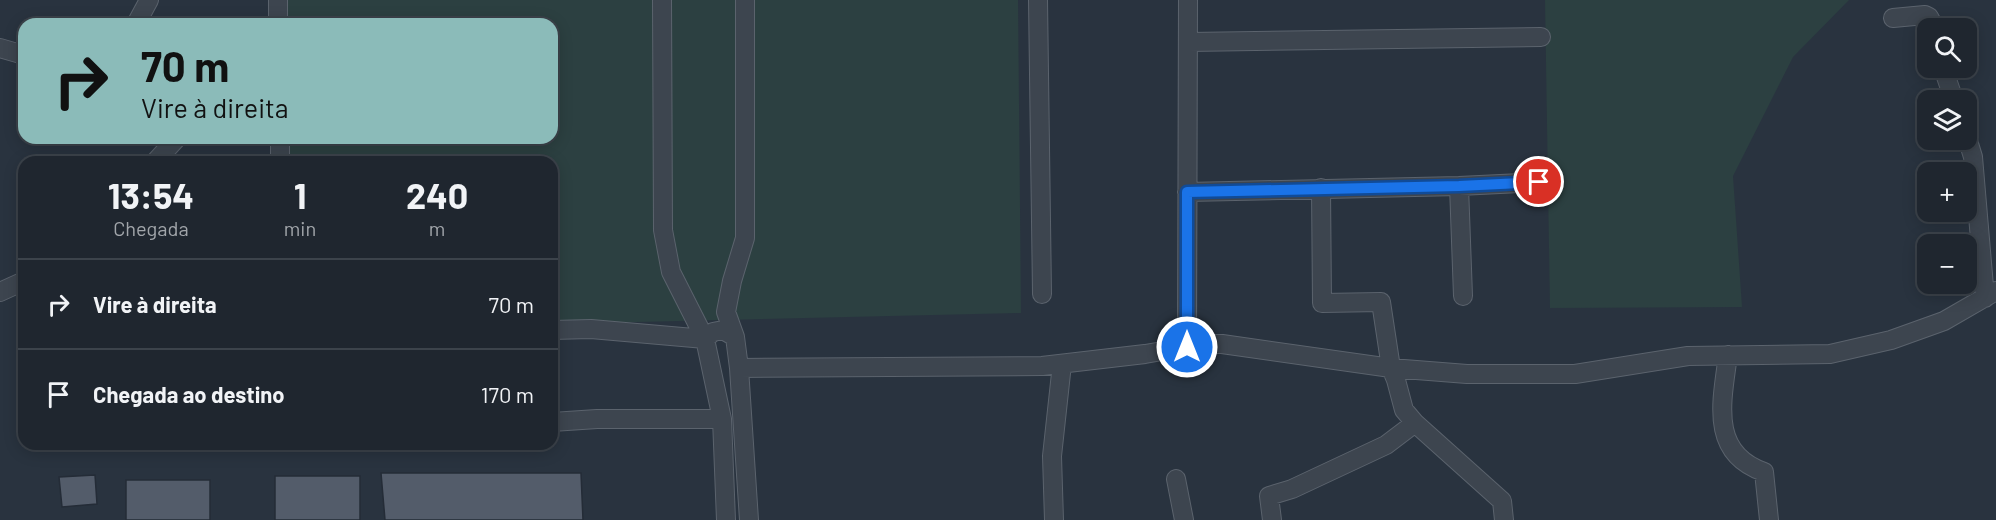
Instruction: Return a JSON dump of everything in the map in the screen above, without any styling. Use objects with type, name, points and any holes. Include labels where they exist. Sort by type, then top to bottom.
[{"type":"street","points":[[139,18],[149,0]]},
{"type":"street","points":[[277,18],[278,0]]},
{"type":"street","points":[[662,0],[663,230],[671,272],[705,339],[722,419],[726,520]]},
{"type":"street","points":[[745,0],[745,238],[732,281],[726,312],[735,337],[739,368],[749,520]]},
{"type":"street","points":[[1038,0],[1042,294]]},
{"type":"street","points":[[1187,347],[1188,0]]},
{"type":"street","points":[[1893,18],[1925,15],[1930,18]]},
{"type":"street","points":[[1189,42],[1541,37]]},
{"type":"street","points":[[0,48],[18,53]]},
{"type":"street","points":[[160,156],[172,144]]},
{"type":"street","points":[[739,368],[1042,366],[1203,344],[1222,344],[1391,368],[1467,374],[1575,374],[1678,357],[1830,354],[1891,340],[1944,321],[1990,294],[1971,150]]},
{"type":"street","points":[[1187,192],[1539,182]]},
{"type":"street","points":[[1459,186],[1463,296]]},
{"type":"street","points":[[1321,188],[1322,303],[1381,302],[1391,368],[1404,410],[1415,423],[1502,501],[1504,520]]},
{"type":"street","points":[[0,292],[18,284]]},
{"type":"street","points":[[558,330],[591,329],[705,339],[713,332],[723,330],[735,337]]},
{"type":"street","points":[[1728,355],[1722,424],[1728,443],[1744,463],[1764,472],[1769,520]]},
{"type":"street","points":[[1054,520],[1052,456],[1062,364]]},
{"type":"street","points":[[558,422],[597,419],[722,419]]},
{"type":"street","points":[[1272,520],[1269,496],[1292,489],[1386,445],[1415,423]]},
{"type":"street","points":[[1176,479],[1184,520]]},
{"type":"green space","points":[[283,0],[1018,0],[1021,313],[558,324],[558,156],[285,156],[285,144],[558,144],[558,18],[283,18]]},
{"type":"green space","points":[[1545,0],[1849,0],[1793,57],[1733,176],[1742,307],[1550,308]]},
{"type":"building","points":[[381,473],[581,473],[583,520],[385,520]]},
{"type":"building","points":[[95,475],[97,504],[62,507],[59,477]]},
{"type":"building","points":[[275,476],[360,476],[360,520],[275,520]]},
{"type":"building","points":[[126,480],[210,480],[210,520],[126,520]]},
{"type":"route","points":[[1187,347],[1187,192],[1539,182]]}]
